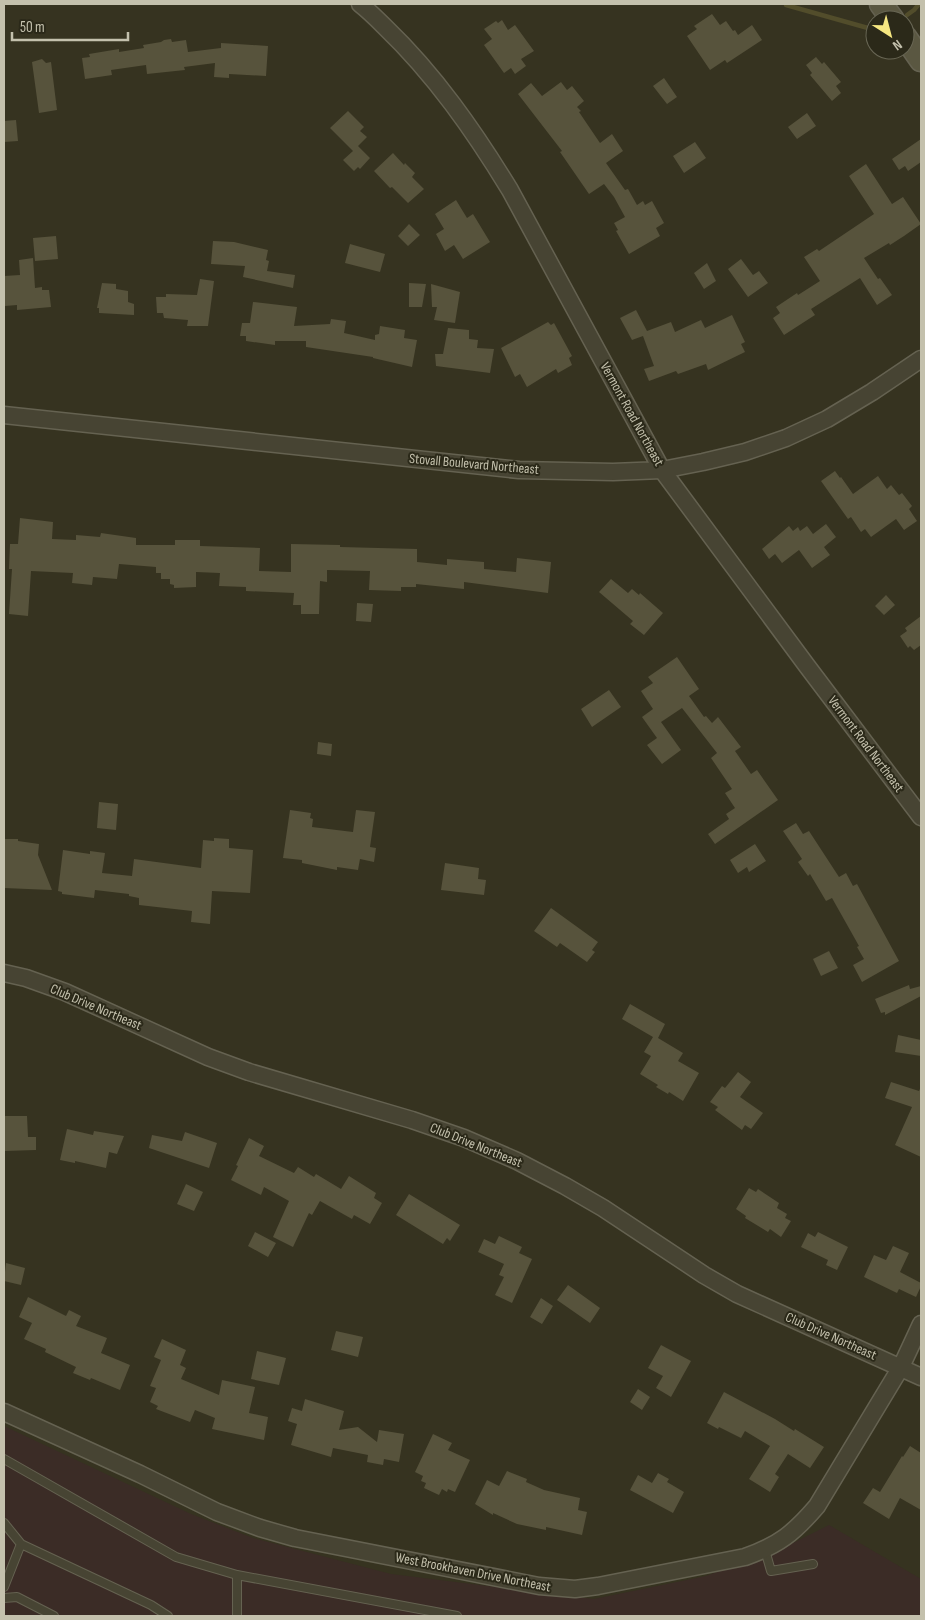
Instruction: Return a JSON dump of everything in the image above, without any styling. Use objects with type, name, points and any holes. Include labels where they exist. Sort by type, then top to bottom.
[{"type":"street","name":"Vermont Road Northeast","points":[[360,4],[410,52],[460,113],[510,190],[662,470],[921,817]]},
{"type":"street","name":"Stovall Boulevard Northeast","points":[[4,415],[519,470],[613,472],[662,470],[745,452],[786,438],[827,419],[921,359]]},
{"type":"street","name":"Club Drive Northeast","points":[[4,973],[26,978],[65,992],[208,1057],[241,1069],[412,1120],[464,1138],[517,1161],[595,1204],[704,1275],[737,1294],[921,1377]]},
{"type":"street","name":"West Brookhaven Drive Northeast","points":[[4,1412],[140,1474],[217,1512],[260,1528],[295,1538],[539,1586],[575,1589],[745,1557],[765,1550],[784,1539],[800,1526],[817,1506],[901,1367],[921,1324]]},
{"type":"lane","points":[[4,1459],[176,1557],[237,1575],[457,1616]]},
{"type":"lane","points":[[4,1523],[21,1544],[151,1605],[168,1616]]},
{"type":"lane","points":[[4,1587],[21,1544]]},
{"type":"lane","points":[[765,1550],[771,1571],[813,1564]]},
{"type":"lane","points":[[237,1575],[237,1616]]},
{"type":"lane","points":[[4,1598],[17,1596],[54,1616]]},
{"type":"shaded area","points":[[4,1426],[191,1514],[253,1538],[391,1574],[594,1599],[706,1576],[791,1544],[829,1525],[921,1579],[921,1616],[4,1616]]},
{"type":"building","points":[[712,14],[720,25],[726,21],[738,35],[752,25],[762,40],[727,63],[725,60],[710,70],[687,36],[697,29],[694,26]]},
{"type":"building","points":[[502,20],[508,30],[515,25],[534,51],[521,59],[526,66],[515,74],[511,68],[504,73],[484,45],[492,39],[484,29],[496,21],[498,23]]},
{"type":"building","points":[[171,39],[172,42],[186,40],[188,52],[221,48],[221,43],[268,46],[266,76],[229,74],[229,78],[214,77],[215,63],[184,67],[185,70],[147,74],[146,65],[111,70],[112,75],[85,79],[82,58],[90,57],[89,54],[119,49],[119,52],[144,48],[143,45]]},
{"type":"building","points":[[816,57],[822,64],[824,62],[841,82],[836,86],[841,93],[832,101],[810,75],[812,73],[806,65]]},
{"type":"building","points":[[42,59],[46,63],[51,62],[57,110],[39,113],[32,62]]},
{"type":"building","points":[[664,78],[677,97],[667,104],[653,86]]},
{"type":"building","points":[[561,82],[567,90],[572,86],[584,101],[577,107],[600,143],[612,134],[623,151],[606,163],[625,190],[628,189],[637,205],[643,201],[645,205],[652,201],[664,223],[656,228],[660,236],[629,254],[616,231],[618,230],[614,223],[625,217],[614,197],[604,184],[589,194],[560,152],[562,151],[518,94],[531,83],[542,96]]},
{"type":"building","points":[[348,111],[364,127],[360,131],[367,137],[358,146],[370,158],[360,169],[358,167],[354,171],[343,160],[353,151],[330,128]]},
{"type":"building","points":[[807,113],[816,126],[797,139],[788,127]]},
{"type":"building","points":[[16,120],[18,141],[4,142],[4,121]]},
{"type":"building","points":[[921,139],[921,162],[908,171],[905,166],[899,170],[892,159]]},
{"type":"building","points":[[695,142],[706,158],[684,173],[673,156]]},
{"type":"building","points":[[393,153],[415,173],[412,177],[424,189],[408,203],[374,171]]},
{"type":"building","points":[[866,164],[892,204],[903,197],[921,224],[890,245],[889,243],[864,258],[878,279],[880,278],[892,295],[877,305],[860,278],[811,309],[815,315],[784,335],[773,318],[780,313],[776,307],[820,281],[804,257],[817,249],[819,251],[874,214],[849,176]]},
{"type":"building","points":[[456,200],[467,218],[473,214],[490,242],[463,259],[454,245],[445,251],[436,234],[444,229],[435,214]]},
{"type":"building","points":[[409,224],[420,235],[408,246],[398,236]]},
{"type":"building","points":[[56,236],[58,259],[35,261],[33,238]]},
{"type":"building","points":[[213,241],[234,242],[268,250],[266,260],[269,261],[267,271],[295,275],[293,288],[243,277],[245,266],[211,264]]},
{"type":"building","points":[[350,244],[385,254],[380,272],[345,263]]},
{"type":"building","points":[[33,258],[35,288],[42,287],[42,290],[49,290],[51,307],[17,310],[17,305],[5,306],[4,276],[20,275],[19,260]]},
{"type":"building","points":[[741,259],[753,275],[759,271],[768,283],[748,297],[728,269]]},
{"type":"building","points":[[707,263],[716,281],[704,289],[694,273]]},
{"type":"building","points":[[200,279],[214,281],[208,326],[187,326],[188,320],[164,318],[163,313],[157,313],[156,297],[166,297],[166,294],[197,295]]},
{"type":"building","points":[[102,283],[116,284],[116,289],[128,291],[128,302],[134,304],[134,315],[99,313],[99,308],[97,308]]},
{"type":"building","points":[[409,283],[426,284],[422,307],[409,307]]},
{"type":"building","points":[[431,284],[460,292],[455,323],[434,320],[437,307],[432,307]]},
{"type":"building","points":[[253,302],[297,307],[294,326],[330,324],[331,319],[346,321],[344,333],[375,340],[375,335],[379,334],[380,326],[405,330],[404,338],[417,340],[412,367],[373,357],[306,347],[306,341],[275,341],[275,345],[246,341],[246,336],[240,336],[242,323],[250,323]]},
{"type":"building","points":[[636,310],[647,331],[671,322],[675,332],[701,320],[705,328],[732,315],[745,342],[741,344],[745,352],[708,370],[706,364],[678,374],[676,371],[649,381],[644,369],[654,366],[643,336],[632,340],[620,318]]},
{"type":"building","points":[[548,322],[551,325],[554,323],[572,356],[569,358],[572,365],[558,373],[556,369],[527,387],[520,374],[515,377],[501,348]]},
{"type":"building","points":[[448,328],[469,330],[469,339],[478,340],[477,348],[494,349],[490,373],[436,366],[435,354],[443,354]]},
{"type":"building","points":[[835,471],[853,494],[878,476],[887,489],[891,485],[899,495],[902,493],[912,506],[909,509],[917,521],[904,530],[896,519],[871,537],[865,529],[861,532],[851,517],[848,519],[821,481]]},
{"type":"building","points":[[20,518],[53,522],[52,539],[76,540],[76,535],[100,537],[101,533],[136,538],[136,545],[175,545],[175,540],[200,540],[200,546],[260,548],[259,571],[291,572],[291,544],[417,549],[417,562],[447,565],[447,559],[484,562],[484,569],[516,572],[517,558],[551,562],[548,593],[464,582],[464,589],[416,584],[416,587],[401,587],[401,591],[369,590],[370,571],[327,570],[327,582],[320,581],[319,614],[301,614],[301,605],[293,605],[294,593],[246,591],[246,587],[219,586],[220,573],[196,572],[196,587],[174,588],[174,585],[170,584],[170,579],[161,579],[161,573],[156,573],[156,567],[119,564],[117,579],[93,577],[92,585],[72,583],[73,573],[31,571],[28,616],[9,614],[12,569],[9,569],[10,544],[18,544]]},
{"type":"building","points":[[826,524],[836,537],[824,547],[830,555],[812,568],[799,550],[782,563],[775,554],[769,559],[762,549],[789,526],[793,531],[798,527],[800,531],[807,526],[813,534]]},
{"type":"building","points":[[611,579],[628,593],[632,589],[639,595],[640,593],[663,613],[644,635],[630,624],[633,621],[599,592]]},
{"type":"building","points":[[886,595],[895,605],[884,615],[875,606]]},
{"type":"building","points":[[357,603],[373,604],[371,622],[356,621]]},
{"type":"building","points":[[921,616],[921,645],[914,650],[910,646],[908,648],[900,636],[907,631],[905,628]]},
{"type":"building","points":[[677,657],[699,689],[689,696],[704,717],[706,716],[712,723],[718,717],[741,747],[735,751],[751,774],[757,770],[778,800],[715,844],[708,834],[729,819],[726,814],[735,808],[725,793],[732,789],[711,758],[717,753],[682,708],[661,722],[681,750],[662,764],[647,745],[657,738],[642,717],[653,709],[641,691],[653,683],[648,677]]},
{"type":"building","points":[[609,690],[621,707],[592,727],[581,709]]},
{"type":"building","points":[[318,742],[332,744],[331,756],[317,754]]},
{"type":"building","points":[[99,802],[118,804],[116,830],[97,828]]},
{"type":"building","points":[[290,810],[311,813],[310,818],[313,819],[312,827],[353,832],[356,810],[375,812],[370,847],[376,848],[374,862],[360,859],[358,870],[337,867],[337,870],[302,863],[302,860],[283,858]]},
{"type":"building","points":[[796,823],[803,834],[809,831],[839,877],[846,873],[853,886],[857,884],[899,961],[862,982],[853,965],[864,959],[857,947],[859,946],[832,898],[826,901],[810,874],[808,876],[798,862],[802,859],[783,831]]},
{"type":"building","points":[[214,838],[229,839],[229,848],[253,850],[250,893],[212,891],[210,924],[191,922],[192,911],[139,905],[139,898],[129,896],[129,894],[95,890],[94,898],[62,894],[62,892],[58,891],[63,850],[90,854],[90,851],[105,853],[102,873],[132,876],[134,859],[201,868],[203,840],[214,841]]},
{"type":"building","points":[[4,839],[18,839],[18,841],[39,844],[38,855],[52,890],[4,888]]},
{"type":"building","points":[[755,844],[766,861],[749,872],[747,867],[738,873],[730,860]]},
{"type":"building","points":[[445,863],[479,868],[478,879],[486,880],[484,895],[441,890]]},
{"type":"building","points":[[551,908],[598,942],[592,950],[595,952],[587,962],[560,943],[557,947],[534,931]]},
{"type":"building","points":[[829,951],[838,968],[821,976],[813,959]]},
{"type":"building","points":[[909,985],[910,989],[921,986],[921,996],[885,1015],[885,1012],[881,1013],[875,999]]},
{"type":"building","points":[[630,1004],[665,1024],[658,1038],[683,1053],[678,1061],[699,1073],[683,1101],[669,1092],[668,1094],[656,1087],[658,1085],[640,1074],[651,1056],[644,1052],[653,1037],[622,1019]]},
{"type":"building","points":[[898,1035],[921,1040],[921,1056],[895,1052]]},
{"type":"building","points":[[738,1072],[751,1082],[740,1097],[763,1113],[751,1129],[745,1125],[742,1130],[715,1110],[718,1107],[710,1102],[722,1086],[725,1088]]},
{"type":"building","points":[[891,1082],[919,1091],[921,1087],[921,1157],[895,1145],[912,1107],[885,1098]]},
{"type":"building","points":[[4,1116],[27,1116],[28,1137],[36,1137],[36,1150],[4,1151]]},
{"type":"building","points":[[67,1129],[93,1135],[94,1131],[124,1136],[117,1154],[109,1152],[106,1168],[75,1161],[75,1163],[60,1160]]},
{"type":"building","points":[[185,1132],[217,1143],[209,1168],[149,1148],[152,1135],[182,1141]]},
{"type":"building","points":[[249,1138],[264,1146],[259,1156],[294,1173],[298,1167],[314,1177],[316,1174],[341,1189],[349,1176],[376,1193],[374,1198],[382,1203],[370,1224],[354,1215],[352,1219],[320,1201],[312,1215],[309,1213],[293,1247],[273,1237],[289,1201],[264,1187],[261,1195],[231,1180]]},
{"type":"building","points":[[186,1184],[203,1192],[194,1211],[177,1204]]},
{"type":"building","points":[[749,1188],[756,1192],[758,1189],[779,1203],[777,1208],[787,1214],[785,1218],[791,1221],[781,1237],[770,1229],[768,1232],[745,1218],[746,1216],[736,1209]]},
{"type":"building","points":[[409,1194],[460,1225],[450,1241],[447,1238],[443,1244],[396,1215]]},
{"type":"building","points":[[255,1232],[276,1243],[268,1257],[248,1246]]},
{"type":"building","points":[[818,1232],[848,1247],[837,1270],[826,1265],[828,1260],[801,1247],[808,1233],[815,1237]]},
{"type":"building","points":[[499,1236],[522,1247],[519,1253],[532,1259],[512,1303],[495,1295],[504,1277],[499,1275],[504,1264],[478,1252],[484,1239],[495,1244]]},
{"type":"building","points":[[893,1246],[909,1253],[900,1272],[921,1283],[916,1297],[899,1289],[897,1293],[864,1277],[874,1255],[886,1260]]},
{"type":"building","points":[[6,1263],[25,1268],[21,1285],[4,1281]]},
{"type":"building","points":[[568,1285],[600,1308],[590,1323],[557,1300]]},
{"type":"building","points":[[28,1297],[66,1316],[69,1310],[81,1316],[76,1326],[107,1338],[101,1353],[130,1365],[120,1390],[73,1373],[76,1367],[45,1352],[46,1349],[24,1339],[32,1323],[19,1317]]},
{"type":"building","points":[[541,1298],[553,1306],[542,1324],[530,1317]]},
{"type":"building","points":[[336,1331],[363,1337],[358,1357],[331,1350]]},
{"type":"building","points":[[162,1339],[186,1350],[180,1365],[186,1368],[181,1379],[219,1395],[222,1380],[255,1387],[249,1413],[268,1417],[264,1440],[212,1429],[215,1418],[195,1410],[190,1422],[156,1409],[158,1406],[150,1402],[156,1388],[150,1386],[161,1360],[154,1357]]},
{"type":"building","points":[[661,1345],[691,1361],[671,1397],[656,1388],[663,1376],[648,1368]]},
{"type":"building","points":[[257,1351],[286,1358],[279,1385],[251,1379]]},
{"type":"building","points":[[638,1389],[650,1397],[642,1410],[630,1402]]},
{"type":"building","points":[[724,1392],[794,1431],[795,1429],[824,1447],[810,1468],[788,1454],[775,1474],[779,1477],[770,1492],[749,1479],[770,1446],[745,1431],[741,1438],[707,1423]]},
{"type":"building","points":[[305,1399],[344,1411],[339,1430],[358,1427],[377,1442],[379,1430],[404,1434],[399,1462],[384,1459],[383,1465],[367,1462],[368,1455],[333,1448],[331,1457],[291,1445],[297,1424],[288,1421],[292,1408],[302,1411]]},
{"type":"building","points":[[433,1434],[452,1443],[448,1450],[470,1460],[455,1492],[448,1489],[447,1492],[442,1489],[439,1495],[424,1488],[426,1483],[421,1481],[423,1476],[415,1472]]},
{"type":"building","points":[[910,1446],[921,1453],[921,1510],[900,1498],[889,1519],[863,1503],[873,1488],[880,1492]]},
{"type":"building","points":[[507,1471],[527,1479],[526,1482],[544,1490],[580,1498],[578,1510],[587,1512],[582,1535],[546,1527],[546,1530],[517,1524],[493,1513],[493,1515],[475,1504],[487,1480],[499,1486]]},
{"type":"building","points":[[658,1473],[669,1479],[667,1482],[684,1492],[673,1513],[630,1490],[638,1475],[652,1483]]},
{"type":"waterway","points":[[914,10],[919,4]]},
{"type":"waterway","points":[[786,5],[865,27]]}]
